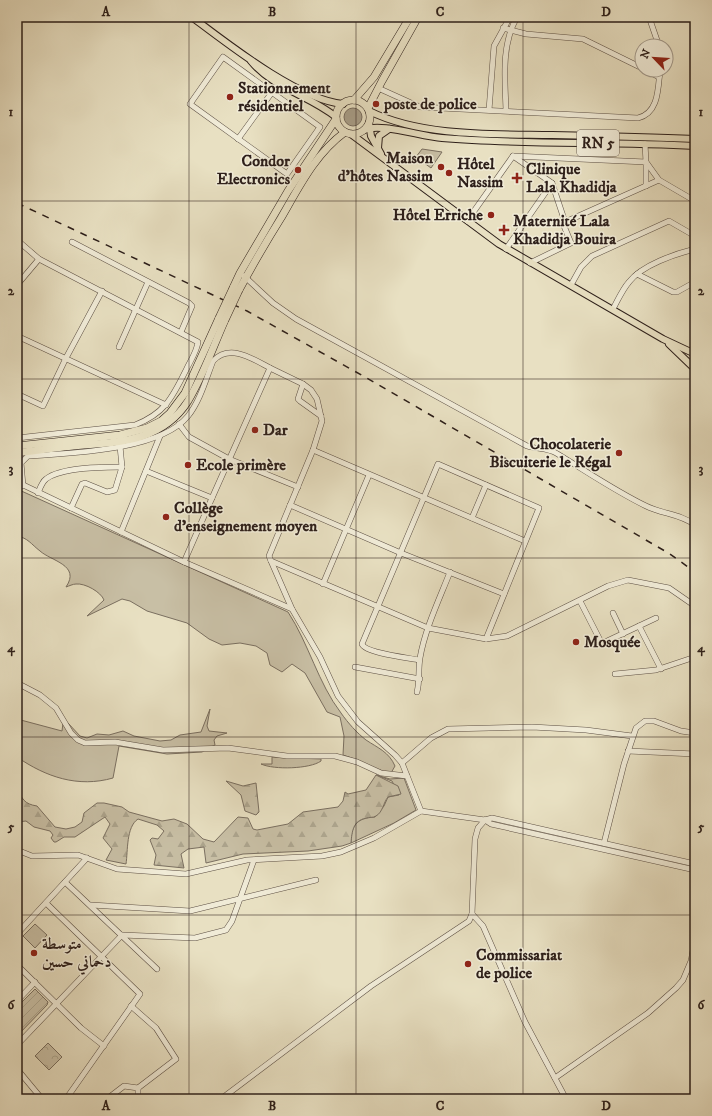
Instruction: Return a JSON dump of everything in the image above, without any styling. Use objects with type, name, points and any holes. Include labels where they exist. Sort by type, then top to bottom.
[{"type":"highway","points":[[410,17],[374,77],[354,100],[339,107],[336,118],[339,127],[348,133],[358,134],[368,127],[368,110],[378,88],[418,17]]},
{"type":"highway","points":[[354,100],[362,103],[368,110]]},
{"type":"highway","points":[[17,446],[120,435],[147,428],[174,409],[185,393],[236,289],[323,128],[336,118]]},
{"type":"highway","points":[[243,276],[314,163],[333,141],[348,133]]},
{"type":"highway","points":[[17,453],[122,442],[152,434],[167,424],[183,407],[194,390],[212,350],[222,319]]},
{"type":"main road","points":[[192,17],[248,59],[309,92],[334,103],[343,104]]},
{"type":"main road","points":[[248,59],[258,70],[278,84],[318,105],[336,118]]},
{"type":"main road","name":"RN 5","points":[[368,110],[402,122],[436,129],[505,134],[695,139]]},
{"type":"main road","points":[[368,127],[380,153],[388,162]]},
{"type":"main road","name":"RN 5","points":[[368,127],[389,129],[424,136],[501,142],[695,146]]},
{"type":"main road","points":[[380,153],[377,147],[377,139],[381,133],[389,129]]},
{"type":"main road","points":[[348,133],[506,249],[663,339],[695,353]]},
{"type":"main road","points":[[663,339],[695,369]]},
{"type":"street","points":[[490,110],[494,46],[510,17]]},
{"type":"street","points":[[506,110],[504,66],[508,40],[517,17]]},
{"type":"street","points":[[648,17],[656,38]]},
{"type":"street","points":[[503,28],[526,34],[583,39],[634,64]]},
{"type":"street","points":[[223,58],[323,128],[287,174],[190,104],[223,58]]},
{"type":"street","points":[[378,88],[420,107],[506,110],[638,118],[645,117],[651,112],[656,102],[659,78]]},
{"type":"street","points":[[238,139],[278,84]]},
{"type":"street","points":[[645,144],[646,186]]},
{"type":"street","points":[[513,156],[646,162]]},
{"type":"street","points":[[513,156],[552,183],[565,222],[564,226],[571,242],[530,263]]},
{"type":"street","points":[[468,221],[513,156]]},
{"type":"street","points":[[646,162],[659,180],[695,201]]},
{"type":"street","points":[[565,222],[659,180]]},
{"type":"street","points":[[506,249],[552,183]]},
{"type":"street","points":[[572,286],[583,263],[592,256],[669,221],[695,236]]},
{"type":"street","points":[[17,240],[39,259],[196,340],[198,346],[174,395],[166,405],[148,420],[135,425],[17,438]]},
{"type":"street","points":[[72,242],[189,303],[192,306],[181,332]]},
{"type":"street","points":[[613,309],[628,283],[637,274],[669,257],[695,249]]},
{"type":"street","points":[[17,285],[39,259]]},
{"type":"street","points":[[637,274],[673,292],[677,292],[695,282]]},
{"type":"street","points":[[243,276],[274,303],[296,319],[329,338],[527,446],[557,453],[598,480],[634,500],[660,512],[681,517],[695,525]]},
{"type":"street","points":[[119,347],[135,308],[148,282]]},
{"type":"street","points":[[17,394],[43,406],[66,358],[102,291]]},
{"type":"street","points":[[17,336],[166,405]]},
{"type":"street","points":[[212,350],[219,355]]},
{"type":"street","points":[[23,486],[21,463],[28,456],[120,446],[142,442],[160,436],[179,424],[193,408],[214,361],[219,355],[232,352],[240,354],[303,384],[311,390],[317,399],[321,416],[321,428],[298,488],[269,556],[292,609],[320,657],[338,696],[346,708],[370,734],[384,744],[402,763],[421,811]]},
{"type":"street","points":[[184,562],[270,368]]},
{"type":"street","points":[[303,384],[298,399],[321,416]]},
{"type":"street","points":[[179,424],[189,437],[229,459],[298,488]]},
{"type":"street","points":[[121,532],[160,436]]},
{"type":"street","points":[[71,508],[82,484],[85,483],[106,492],[114,492],[122,467],[120,446]]},
{"type":"street","points":[[313,450],[525,541]]},
{"type":"street","points":[[419,660],[378,652],[363,647],[362,644],[438,464],[539,508],[486,639]]},
{"type":"street","points":[[38,493],[45,480],[58,472],[104,467],[122,467]]},
{"type":"street","points":[[146,471],[212,498]]},
{"type":"street","points":[[323,584],[369,475]]},
{"type":"street","points":[[17,482],[184,562],[292,609]]},
{"type":"street","points":[[472,518],[486,485]]},
{"type":"street","points":[[290,505],[400,553],[504,594]]},
{"type":"street","points":[[271,561],[428,628],[486,639],[507,636],[608,586],[628,580],[669,588],[695,606]]},
{"type":"street","points":[[418,692],[420,679],[419,660],[428,628],[450,572]]},
{"type":"street","points":[[580,601],[601,642],[606,642],[656,618]]},
{"type":"street","points":[[613,613],[623,634]]},
{"type":"street","points":[[639,626],[661,669]]},
{"type":"street","points":[[615,674],[661,669],[695,657]]},
{"type":"street","points":[[355,667],[420,679]]},
{"type":"street","points":[[17,683],[40,694],[56,708],[71,733],[78,740],[85,743],[115,742],[163,750],[228,748],[287,756],[335,756],[357,762],[381,773],[407,776]]},
{"type":"street","points":[[604,842],[632,736],[639,724],[648,721],[681,731],[695,733]]},
{"type":"street","points":[[402,763],[431,738],[448,728],[532,727],[586,730],[632,736]]},
{"type":"street","points":[[628,751],[695,754]]},
{"type":"street","points":[[17,850],[32,856],[72,854],[117,869],[186,874],[239,862],[322,856],[340,852],[374,838],[421,811],[485,820],[492,818],[604,842],[695,864]]},
{"type":"street","points":[[485,820],[491,824],[695,870]]},
{"type":"street","points":[[221,1099],[371,986],[469,921],[472,914],[475,839],[478,828],[485,820]]},
{"type":"street","points":[[17,934],[87,858]]},
{"type":"street","points":[[122,935],[191,938],[211,935],[230,927],[254,860]]},
{"type":"street","points":[[91,906],[190,911],[316,880]]},
{"type":"street","points":[[65,882],[157,969]]},
{"type":"street","points":[[46,903],[101,958],[140,994],[66,1099]]},
{"type":"street","points":[[472,914],[483,926],[525,1022],[566,1099]]},
{"type":"street","points":[[17,1046],[122,935]]},
{"type":"street","points":[[555,1078],[643,1016],[676,988],[683,980],[691,961],[695,940]]},
{"type":"street","points":[[17,965],[81,1028],[104,1046]]},
{"type":"street","points":[[17,1001],[35,982]]},
{"type":"street","points":[[107,1099],[124,1086],[138,1088],[176,1059],[156,1028],[131,1006]]},
{"type":"street","points":[[17,1069],[42,1099]]},
{"type":"street","points":[[138,1088],[138,1099]]},
{"type":"green space","points":[[422,149],[442,152],[431,168],[416,157]]},
{"type":"green space","points":[[17,489],[288,612],[302,637],[333,701],[356,731],[390,757],[395,766],[391,773],[379,770],[343,755],[344,736],[340,717],[327,712],[305,673],[292,664],[282,672],[270,665],[267,653],[256,646],[240,643],[222,645],[209,639],[187,623],[147,611],[130,601],[122,599],[87,616],[104,600],[100,594],[80,584],[66,587],[70,580],[70,574],[63,564],[45,555],[27,540],[17,536]]},
{"type":"green space","points":[[210,709],[207,726],[209,731],[227,733],[217,736],[214,740],[215,745],[202,752],[167,754],[119,746],[113,778],[87,782],[63,779],[39,770],[17,757],[17,719],[62,731],[63,723],[68,723],[80,736],[87,738],[97,734],[109,735],[123,731],[134,736],[160,741],[171,740],[180,735],[201,732]]},
{"type":"green space","points":[[272,757],[321,759],[321,761],[309,766],[292,768],[274,767],[261,764],[272,764]]},
{"type":"green space","points":[[376,775],[390,779],[404,778],[416,810],[394,823],[351,843],[352,831],[359,821],[375,817],[384,806],[388,797],[399,795],[392,781]]},
{"type":"green space","points":[[376,775],[398,786],[401,794],[388,797],[380,812],[376,816],[358,821],[354,827],[351,843],[342,846],[308,851],[243,854],[206,863],[204,847],[188,849],[181,854],[184,868],[154,865],[156,855],[150,840],[152,838],[158,839],[164,831],[157,825],[138,819],[134,823],[129,833],[126,864],[106,860],[112,849],[103,838],[110,824],[105,817],[75,837],[64,837],[56,842],[54,842],[51,838],[53,835],[50,831],[34,827],[26,821],[17,822],[17,787],[24,800],[29,804],[37,806],[55,827],[66,829],[75,827],[82,822],[84,813],[97,803],[104,803],[122,807],[129,812],[162,821],[174,819],[187,824],[203,839],[214,842],[238,817],[248,818],[253,829],[257,830],[288,824],[303,812],[338,807],[343,801],[345,792],[348,794],[366,790]]},
{"type":"green space","points":[[226,781],[243,786],[256,783],[259,812],[256,815],[245,811],[241,795]]},
{"type":"green space","points":[[35,924],[47,935],[35,948],[23,936]]},
{"type":"green space","points":[[35,989],[48,1002],[47,1005],[17,1036],[17,1007]]},
{"type":"green space","points":[[48,1043],[62,1057],[49,1070],[35,1056]]},
{"type":"shaded area","points":[[353,108],[359,111],[362,117],[359,123],[353,126],[347,123],[344,117],[347,111]]},
{"type":"railway","points":[[17,203],[247,311],[365,377],[670,554],[695,572]]},
{"type":"place","name":"Stationnement résidentiel","points":[[230,97]]},
{"type":"place","name":"poste de police","points":[[376,104]]},
{"type":"place","name":"Maison d'hôtes Nassim","points":[[441,167]]},
{"type":"place","name":"Condor Electronics","points":[[298,170]]},
{"type":"place","name":"Hôtel Nassim","points":[[449,173]]},
{"type":"place","name":"Clinique Lala Khadidja","points":[[517,178]]},
{"type":"place","name":"Hôtel Erriche","points":[[491,215]]},
{"type":"place","name":"Maternité Lala Khadidja Bouira","points":[[504,230]]},
{"type":"place","name":"Dar","points":[[255,430]]},
{"type":"place","name":"Chocolaterie Biscuiterie le Régal","points":[[619,453]]},
{"type":"place","name":"Ecole primère","points":[[188,465]]},
{"type":"place","name":"Collège d'enseignement moyen","points":[[166,517]]},
{"type":"place","name":"Mosquée","points":[[576,642]]},
{"type":"place","name":"متوسطة دحماني حسين","points":[[34,953]]},
{"type":"place","name":"Commissariat de police","points":[[468,964]]}]
